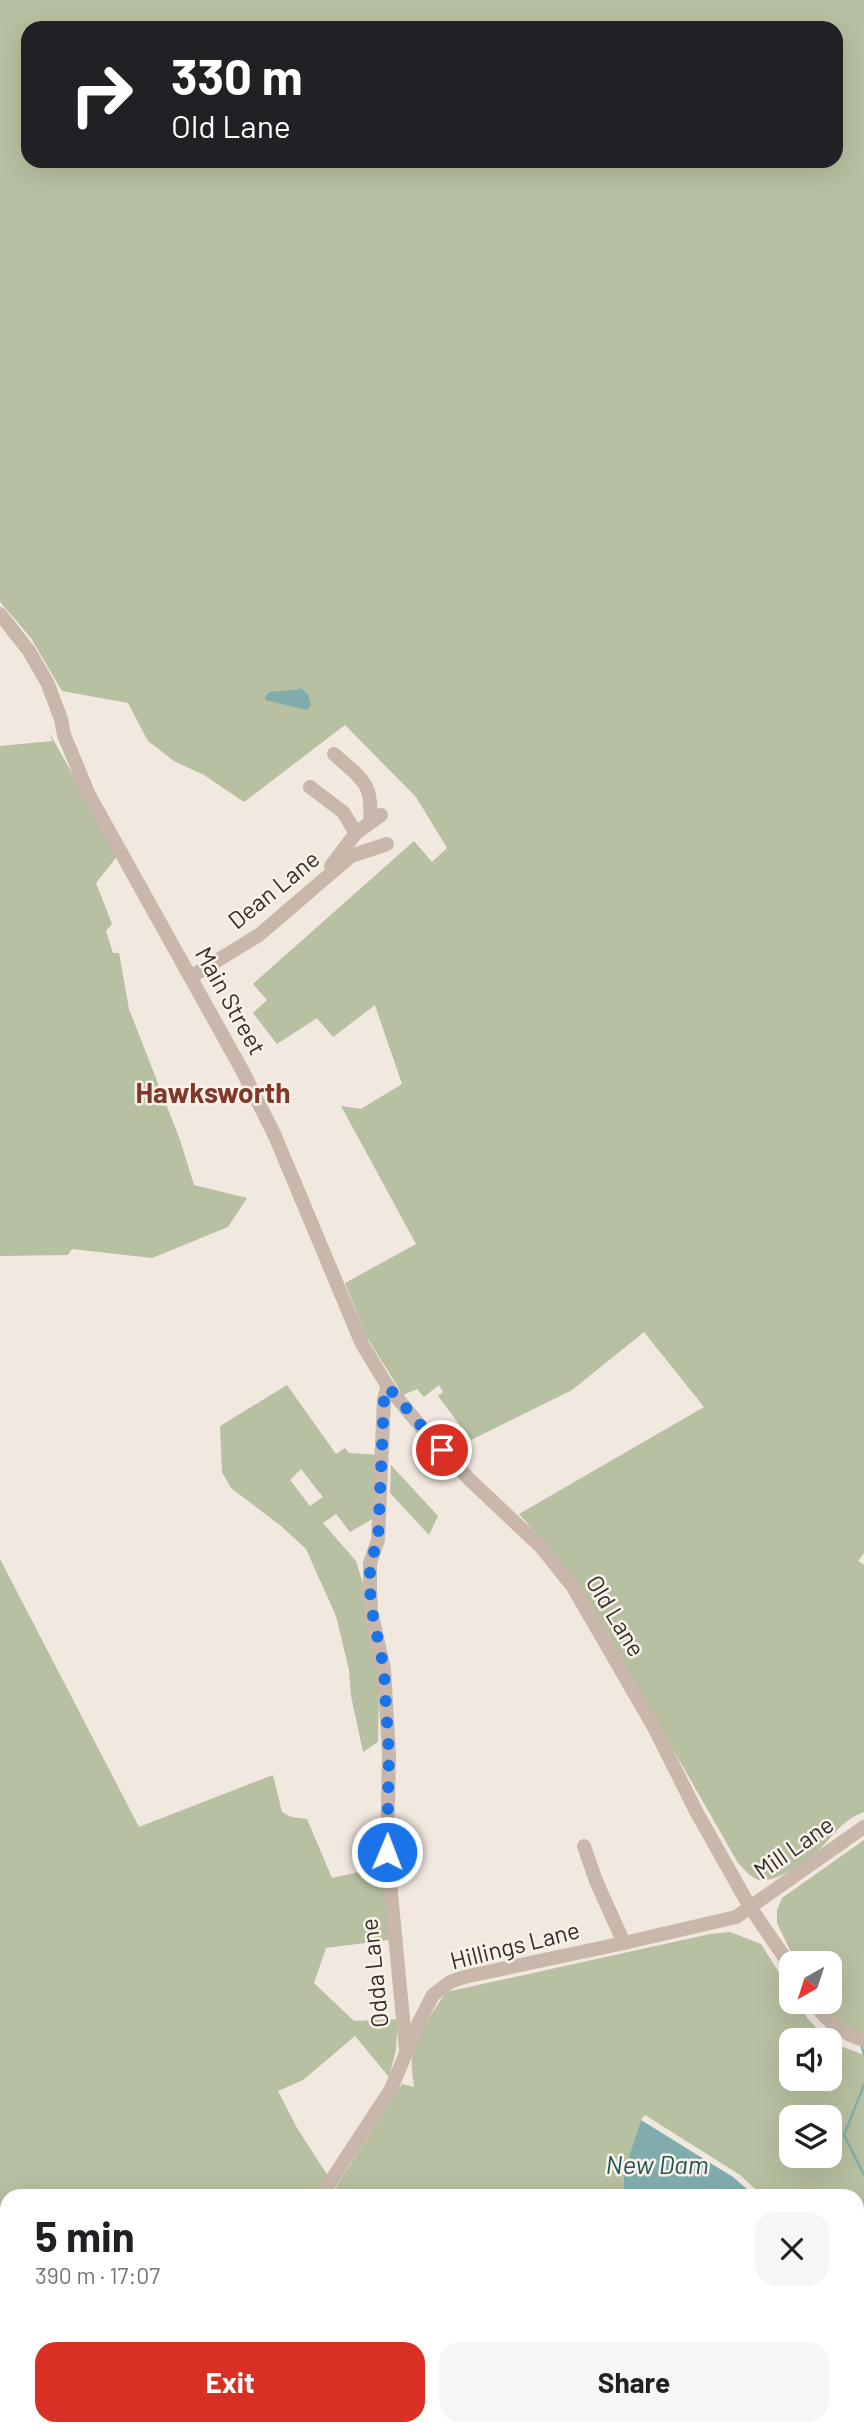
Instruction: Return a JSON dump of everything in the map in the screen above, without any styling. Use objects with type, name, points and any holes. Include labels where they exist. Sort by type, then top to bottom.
[{"type":"street","name":"Main Street","points":[[0,614],[29,651],[47,682],[64,735],[89,795],[192,976],[275,1136],[362,1344],[388,1387]]},
{"type":"street","points":[[259,935],[267,917],[330,866],[356,833],[376,818],[368,785],[334,754]]},
{"type":"street","points":[[310,787],[343,812],[356,833]]},
{"type":"street","name":"Dean Lane","points":[[192,976],[259,935],[351,856],[387,844]]},
{"type":"street","name":"Old Lane","points":[[388,1387],[470,1480],[541,1547],[573,1587],[655,1729],[697,1813],[750,1907],[780,1951]]},
{"type":"street","name":"Odda Lane","points":[[388,1387],[384,1399],[378,1541],[370,1563],[370,1590],[384,1669],[389,1754],[387,1852],[407,2054]]},
{"type":"street","name":"Mill Lane","points":[[750,1907],[864,1826]]},
{"type":"street","points":[[584,1846],[596,1881],[624,1943]]},
{"type":"street","name":"Hillings Lane","points":[[326,2189],[391,2089],[433,1996],[450,1982],[721,1921],[736,1917],[750,1907]]},
{"type":"street","points":[[824,2014],[832,2024],[861,2040]]},
{"type":"green space","points":[[0,0],[864,0],[864,1553],[858,1561],[864,1565],[864,1812],[846,1822],[817,1852],[792,1870],[774,1878],[759,1880],[738,1863],[585,1595],[552,1551],[519,1514],[704,1407],[644,1332],[572,1390],[471,1440],[438,1396],[443,1392],[439,1385],[424,1397],[417,1389],[403,1395],[366,1336],[345,1283],[416,1244],[341,1106],[361,1109],[402,1084],[375,1005],[333,1037],[317,1018],[277,1044],[253,1013],[267,1000],[253,984],[414,841],[432,862],[447,848],[416,797],[345,725],[244,802],[204,775],[174,761],[148,741],[128,703],[62,691],[31,638],[0,602]]},
{"type":"green space","points":[[50,734],[118,855],[96,883],[112,924],[106,931],[113,953],[119,953],[129,1009],[180,1140],[194,1185],[247,1198],[228,1227],[152,1258],[72,1249],[68,1255],[0,1256],[0,746],[52,741]]},
{"type":"green space","points":[[287,1385],[336,1454],[345,1448],[349,1453],[379,1455],[376,1517],[350,1532],[336,1514],[323,1523],[356,1561],[363,1584],[365,1609],[377,1648],[378,1742],[363,1752],[351,1696],[349,1670],[336,1616],[306,1549],[231,1488],[222,1472],[220,1426]],"holes":[[[301,1469],[323,1497],[310,1506],[290,1480]]]},
{"type":"green space","points":[[391,1465],[438,1516],[429,1535],[390,1493]]},
{"type":"green space","points":[[0,1559],[139,1827],[273,1775],[282,1812],[291,1817],[307,1819],[332,1878],[383,1867],[389,1940],[326,1948],[314,1983],[354,2021],[398,2019],[396,2050],[389,2077],[355,2036],[303,2080],[278,2091],[297,2128],[328,2176],[319,2189],[0,2189]]},
{"type":"green space","points":[[864,1840],[864,2037],[847,2029],[832,2014],[842,2014],[842,1951],[790,1951],[777,1923],[777,1910],[782,1898]]},
{"type":"green space","points":[[730,1932],[761,1944],[779,1973],[779,2014],[805,2014],[817,2028],[779,2028],[779,2091],[842,2091],[842,2047],[864,2055],[864,2189],[755,2189],[740,2175],[645,2115],[641,2120],[625,2172],[624,2189],[334,2189],[402,2084],[414,2087],[413,2053],[427,2021],[446,1992],[710,1934]]},
{"type":"water","points":[[301,688],[308,695],[311,704],[307,710],[265,700],[269,692]]},
{"type":"water","name":"New Dam","points":[[641,2120],[733,2177],[747,2189],[624,2189],[624,2172]]},
{"type":"waterway","points":[[861,2044],[864,2054]]},
{"type":"waterway","points":[[864,2085],[844,2135],[864,2175]]},
{"type":"district","name":"Hawksworth","points":[[213,1093]]},
{"type":"route","points":[[387,1852],[389,1754],[384,1669],[372,1611],[370,1563],[378,1541],[384,1399],[388,1387],[442,1450]]}]
